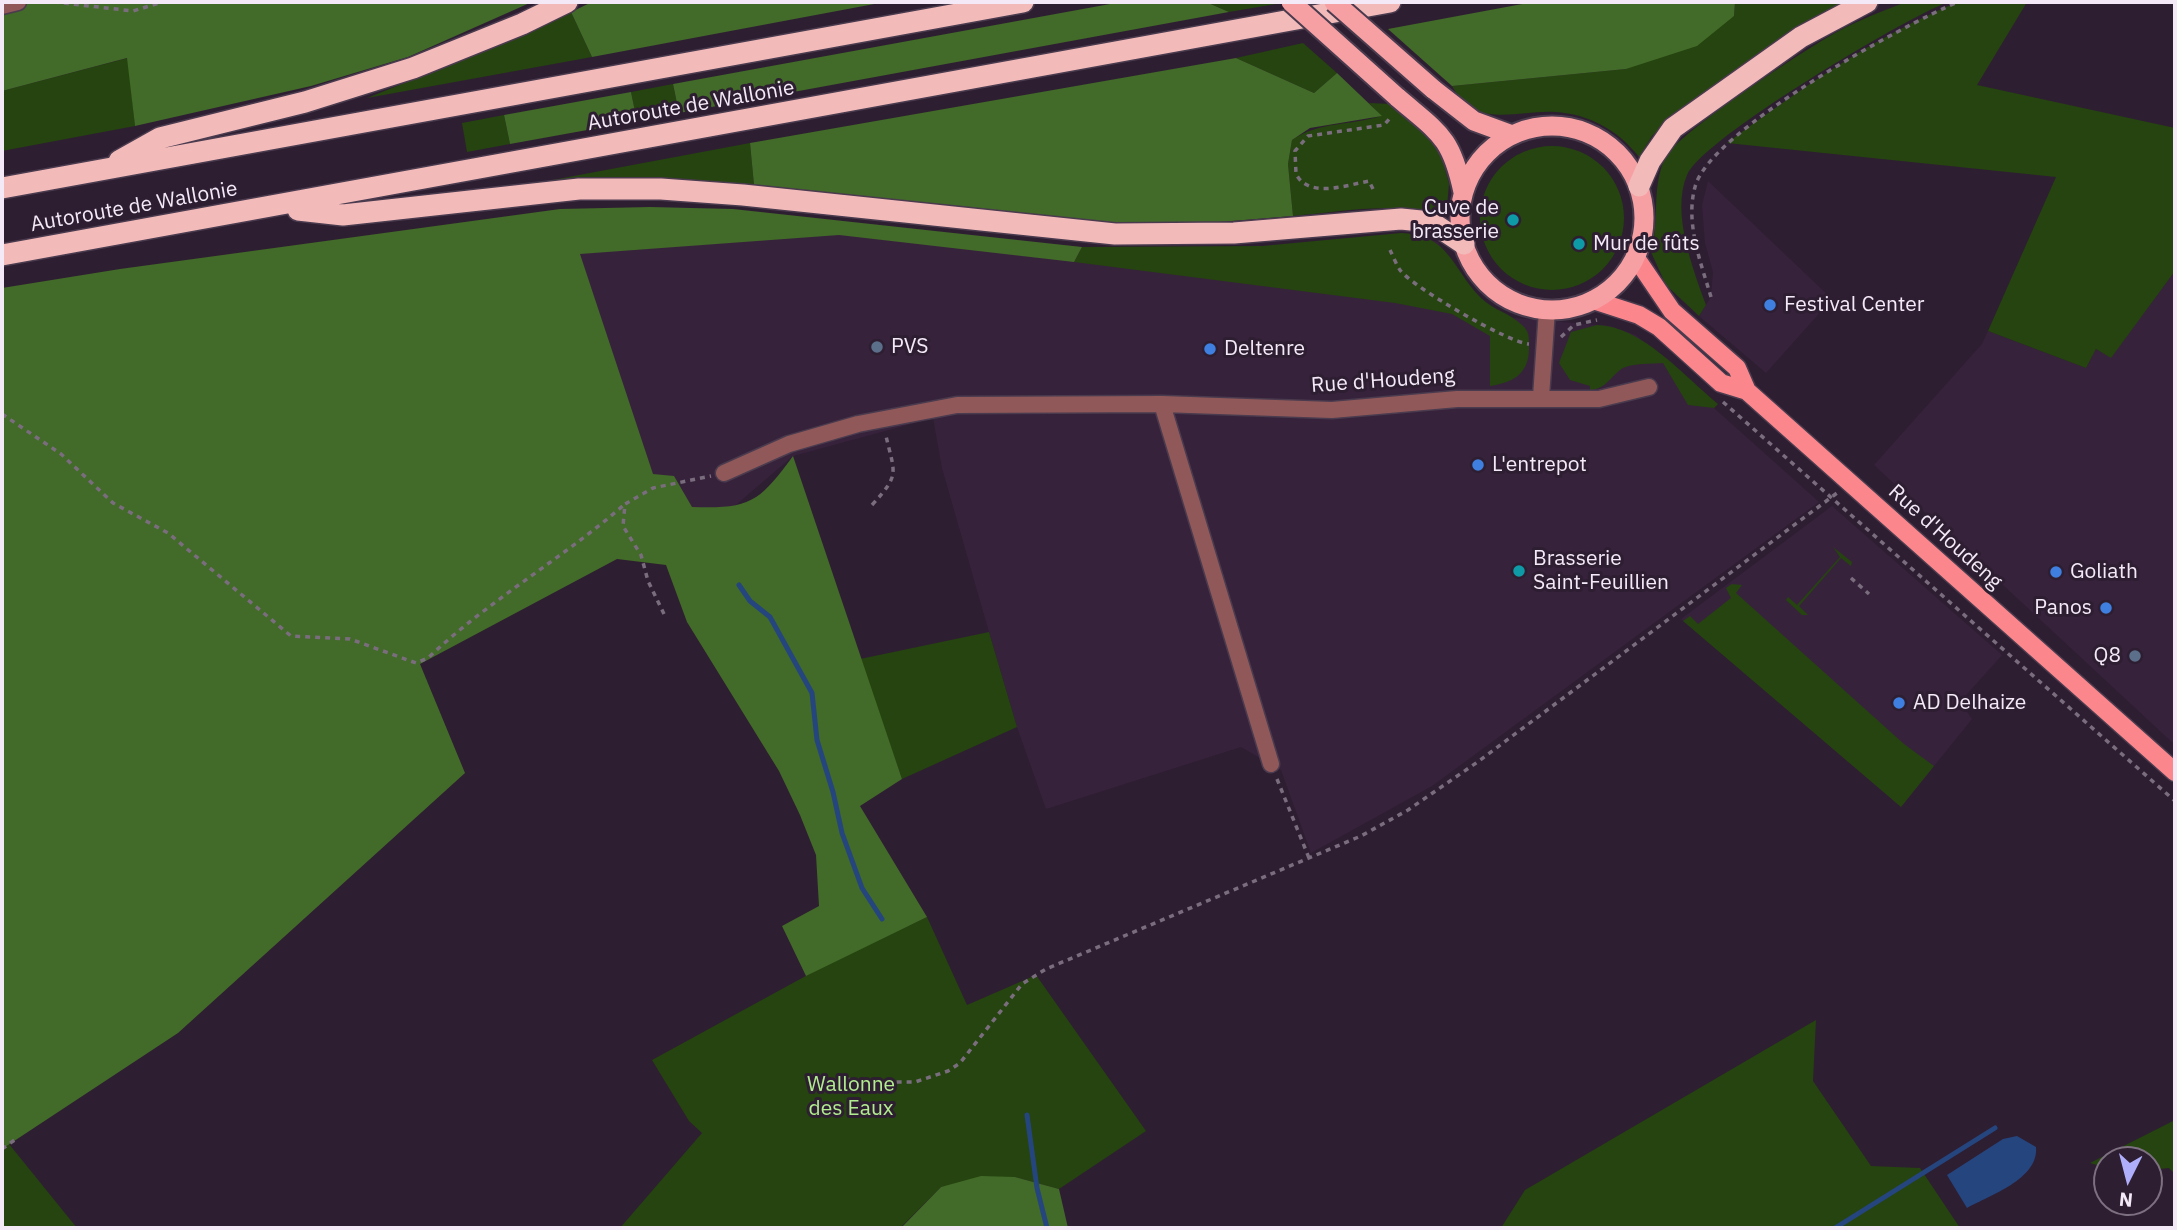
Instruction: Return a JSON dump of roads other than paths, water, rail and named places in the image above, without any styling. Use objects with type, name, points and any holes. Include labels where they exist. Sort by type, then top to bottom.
[{"type":"highway","points":[[105,169],[160,138],[305,102],[412,68],[522,24],[567,2]]},
{"type":"highway","name":"Autoroute de Wallonie","points":[[2,188],[1023,2]]},
{"type":"highway","points":[[1292,2],[1394,105],[1439,132],[1451,148],[1463,192],[1460,218],[1464,244],[1473,264],[1487,282],[1504,296],[1525,306],[1547,310],[1571,308],[1593,300],[1618,282],[1636,258],[1645,222],[1639,186],[1629,166],[1597,137],[1577,129],[1555,125],[1512,135],[1483,156],[1463,192]]},
{"type":"highway","points":[[1334,2],[1433,89],[1474,121],[1512,135]]},
{"type":"highway","name":"Autoroute de Wallonie","points":[[2,256],[1390,2]]},
{"type":"highway","points":[[1639,186],[1655,152],[1673,128],[1801,37],[1867,2]]},
{"type":"highway","points":[[275,207],[343,215],[579,189],[661,189],[743,195],[1115,234],[1234,233],[1401,219],[1431,222],[1464,244]]},
{"type":"main road","name":"Rue d'Houdeng","points":[[1636,258],[1672,311],[1737,368],[1746,391]]},
{"type":"main road","name":"Rue d'Houdeng","points":[[1593,300],[1639,315],[1659,327],[1721,383],[1746,391],[2175,772]]},
{"type":"street","points":[[2,6],[18,2]]},
{"type":"street","points":[[1541,397],[1547,310]]},
{"type":"street","name":"Rue d'Houdeng","points":[[724,473],[789,444],[882,418],[967,404],[1161,404],[1332,410],[1438,400],[1541,397],[1599,399],[1648,387]]},
{"type":"street","points":[[1161,404],[1271,764]]},
{"type":"water","points":[[2017,1136],[2036,1147],[2030,1168],[2011,1185],[1967,1208],[1947,1175],[2003,1139]]},
{"type":"waterway","points":[[739,585],[750,601],[770,617],[812,693],[817,740],[842,833],[862,888],[882,919]]},
{"type":"waterway","points":[[1027,1115],[1037,1188],[1047,1228]]},
{"type":"waterway","points":[[1835,1228],[1995,1128]]},
{"type":"place","name":"Cuve de brasserie","points":[[1513,220]]},
{"type":"place","name":"Mur de fûts","points":[[1579,244]]},
{"type":"place","name":"Festival Center","points":[[1770,305]]},
{"type":"place","name":"PVS","points":[[877,347]]},
{"type":"place","name":"Deltenre","points":[[1210,349]]},
{"type":"place","name":"L'entrepot","points":[[1478,465]]},
{"type":"place","name":"Brasserie Saint-Feuillien","points":[[1519,571]]},
{"type":"place","name":"Goliath","points":[[2056,572]]},
{"type":"place","name":"Panos","points":[[2106,608]]},
{"type":"place","name":"Q8","points":[[2135,656]]},
{"type":"place","name":"AD Delhaize","points":[[1899,703]]},
{"type":"park label","name":"Wallonne des Eaux","points":[[851,1097]]}]
